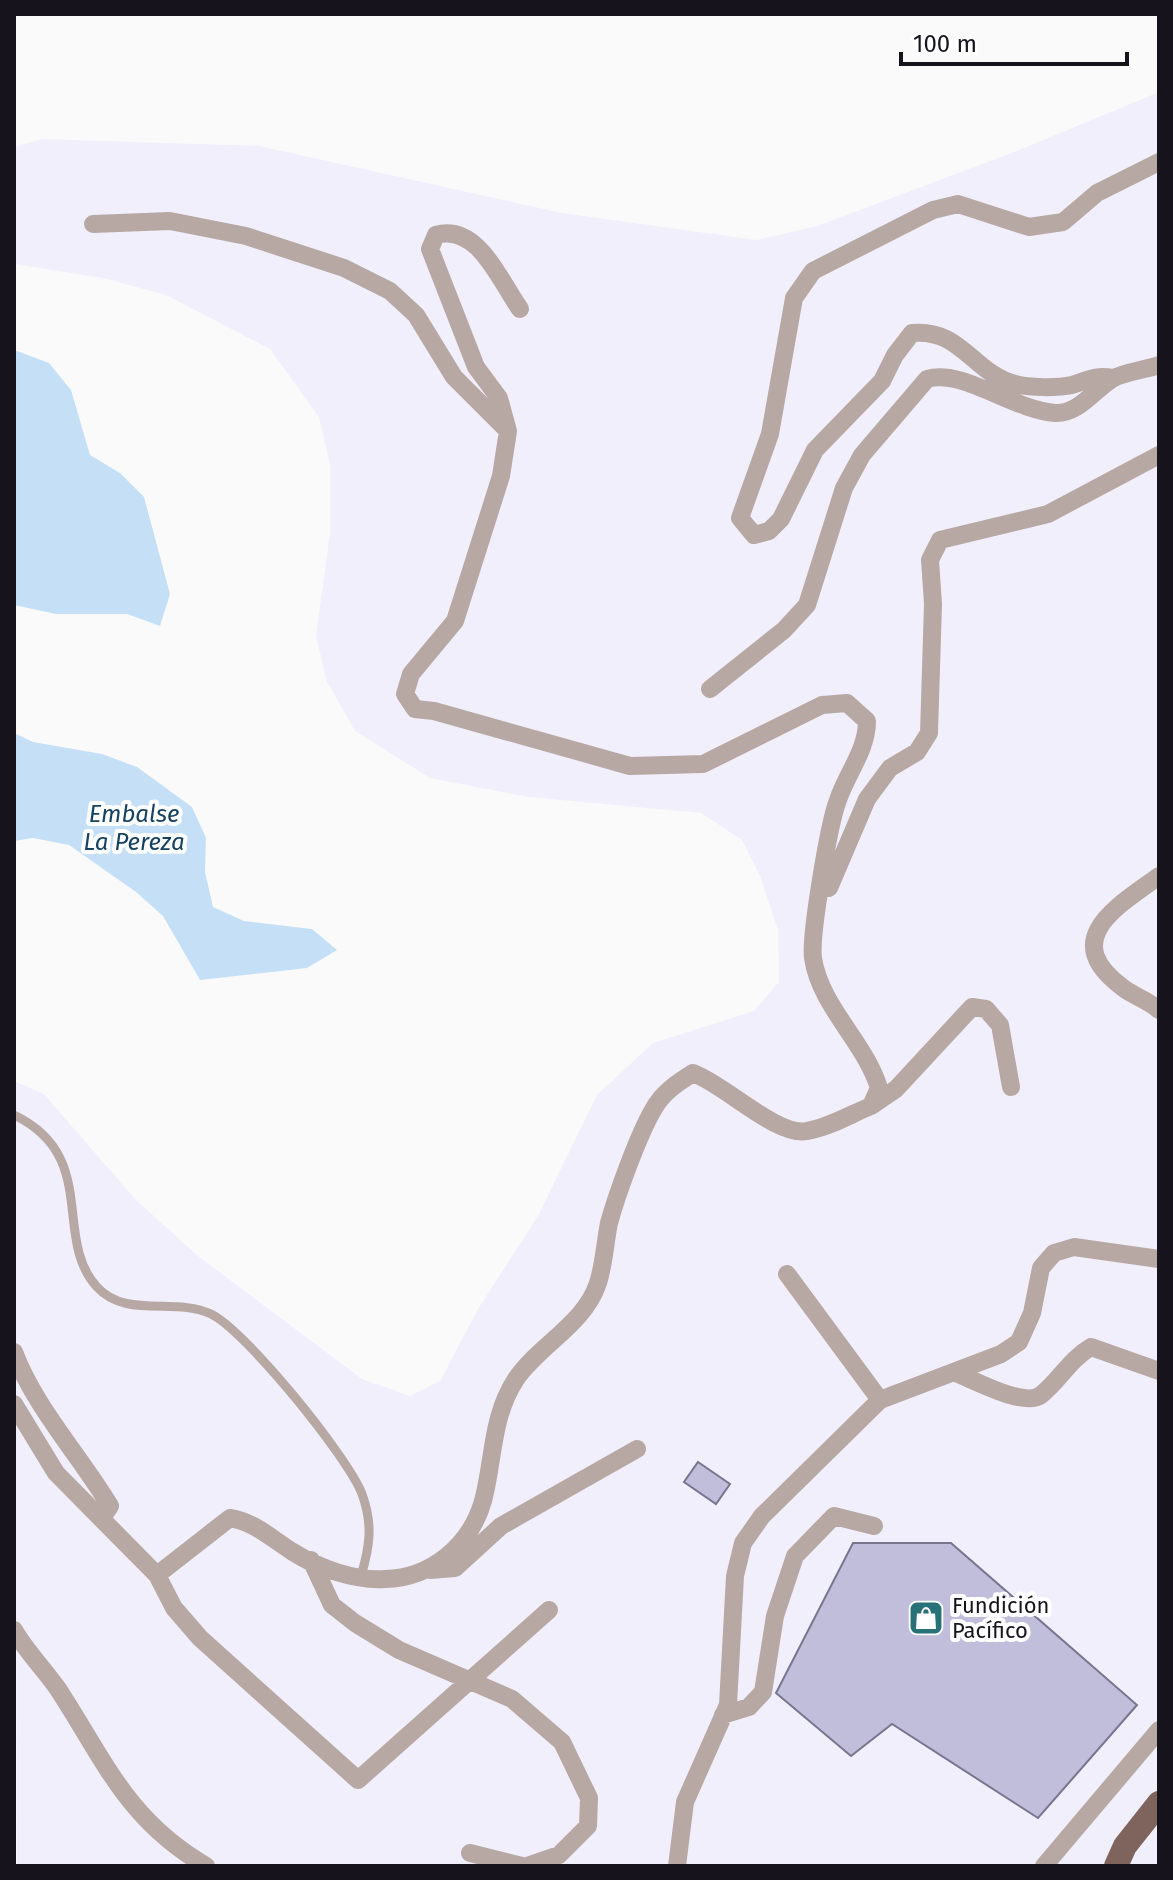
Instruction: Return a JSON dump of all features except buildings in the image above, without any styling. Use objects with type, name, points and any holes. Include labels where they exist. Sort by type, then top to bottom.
[{"type":"main road","points":[[1116,1866],[1125,1846],[1159,1803]]},
{"type":"street","points":[[1113,378],[1096,375],[1069,386],[1016,384],[993,374],[949,338],[928,331],[912,333],[895,355],[882,381],[815,450],[775,525],[769,531],[754,535],[740,518],[770,434],[794,298],[813,271],[933,210],[958,204],[1029,227],[1063,222],[1097,193],[1159,162]]},
{"type":"street","points":[[93,224],[170,221],[246,236],[344,268],[390,291],[416,315],[454,377],[508,431]]},
{"type":"street","points":[[520,309],[470,237],[451,230],[436,235],[430,249],[476,367],[499,398],[508,431],[501,476],[455,621],[411,674],[405,694],[415,709],[434,711],[630,766],[703,764],[822,705],[847,703],[867,721],[867,736],[837,802],[813,956],[820,983],[872,1064],[879,1088],[871,1106]]},
{"type":"street","points":[[710,689],[784,630],[807,605],[844,488],[862,455],[927,379],[942,374],[958,378],[987,393],[1058,413],[1083,404],[1113,378],[1159,365]]},
{"type":"street","points":[[817,916],[867,799],[890,768],[917,752],[929,733],[933,604],[930,560],[940,540],[1048,514],[1159,455]]},
{"type":"street","points":[[1159,876],[1105,915],[1097,928],[1093,948],[1102,966],[1121,987],[1159,1010]]},
{"type":"street","points":[[427,1571],[457,1550],[482,1503],[493,1433],[507,1394],[518,1376],[584,1311],[598,1284],[610,1221],[653,1109],[673,1085],[693,1073],[712,1080],[783,1128],[806,1132],[871,1106],[896,1089],[972,1007],[986,1009],[1000,1025],[1011,1087]]},
{"type":"street","points":[[677,1866],[685,1802],[728,1705],[735,1576],[743,1543],[762,1516],[880,1400],[1001,1354],[1019,1342],[1032,1313],[1041,1268],[1054,1253],[1074,1247],[1159,1259]]},
{"type":"street","points":[[787,1274],[880,1400]]},
{"type":"street","points":[[953,1372],[1024,1400],[1040,1396],[1076,1356],[1091,1347],[1159,1371]]},
{"type":"street","points":[[14,1352],[46,1411],[83,1460],[110,1506],[102,1518]]},
{"type":"street","points":[[14,1404],[56,1473],[157,1575],[174,1608],[200,1638],[358,1780],[549,1610]]},
{"type":"street","points":[[157,1575],[230,1518],[247,1521],[311,1560],[344,1574],[385,1579],[455,1568],[501,1526],[637,1449]]},
{"type":"street","points":[[723,1715],[749,1707],[763,1692],[775,1616],[795,1556],[834,1516],[874,1526]]},
{"type":"street","points":[[311,1560],[332,1605],[355,1623],[399,1650],[512,1699],[562,1742],[589,1798],[588,1826],[559,1855],[524,1866],[470,1853]]},
{"type":"street","points":[[14,1630],[58,1689],[106,1772],[150,1824],[206,1866]]},
{"type":"street","points":[[1044,1866],[1159,1730]]},
{"type":"lane","points":[[14,1115],[46,1136],[63,1167],[73,1202],[78,1248],[95,1286],[110,1298],[128,1305],[187,1306],[232,1326],[340,1454],[362,1494],[370,1525],[371,1542],[361,1576]]},
{"type":"shaded area","points":[[1159,92],[1159,1866],[17,1866],[14,1081],[44,1094],[136,1200],[198,1256],[362,1379],[410,1396],[440,1381],[478,1309],[538,1216],[597,1095],[653,1043],[754,1011],[779,982],[778,930],[760,876],[742,840],[701,813],[528,797],[430,778],[355,731],[327,682],[316,636],[330,533],[330,464],[319,417],[270,349],[166,295],[103,278],[14,264],[14,147],[42,139],[260,146],[562,213],[757,240],[817,226],[1019,150]]},
{"type":"water","points":[[14,352],[49,363],[71,390],[90,455],[120,473],[144,497],[170,594],[160,626],[127,614],[56,614],[14,605]]},
{"type":"water","name":"Embalse La Pereza","points":[[14,733],[33,742],[102,754],[137,767],[192,807],[206,838],[205,872],[213,907],[244,921],[312,929],[337,950],[307,968],[200,980],[163,916],[136,892],[69,845],[33,838],[14,841]]},
{"type":"place","name":"Fundición Pacífico","points":[[926,1618]]}]
